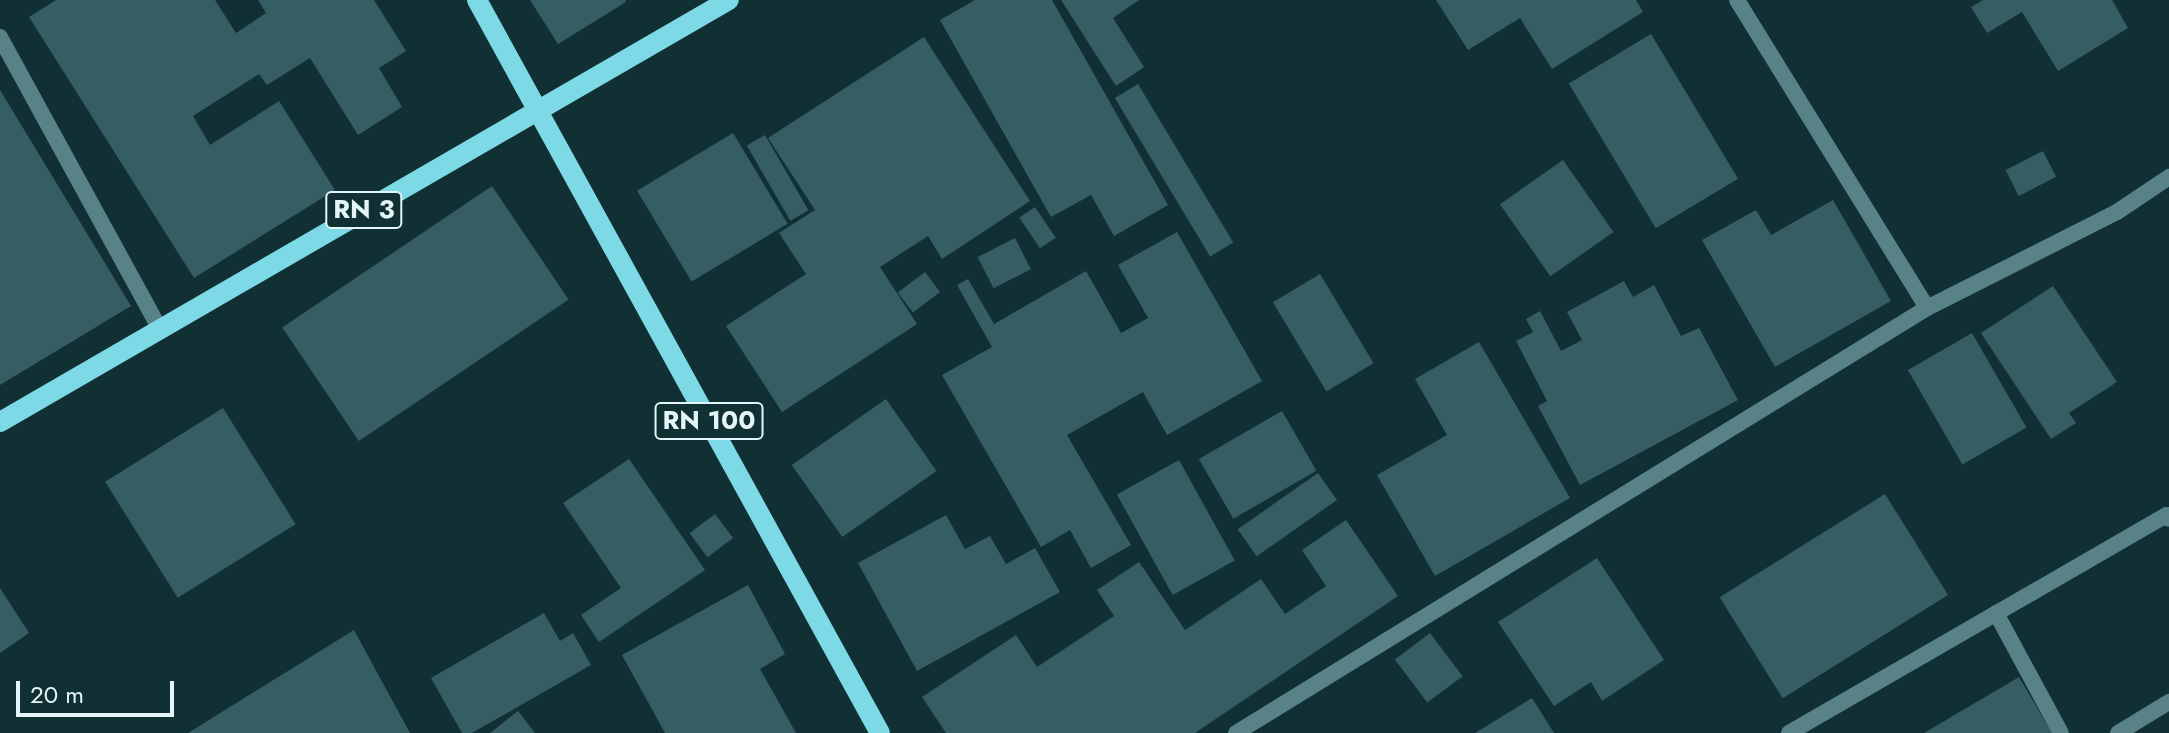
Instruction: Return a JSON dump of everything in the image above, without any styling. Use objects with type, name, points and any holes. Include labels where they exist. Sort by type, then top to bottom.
[{"type":"main road","name":"RN 100","points":[[477,0],[880,733]]},
{"type":"main road","name":"RN 3","points":[[0,422],[729,0]]},
{"type":"street","points":[[1737,0],[1927,308]]},
{"type":"street","points":[[0,37],[160,329]]},
{"type":"street","points":[[1236,733],[1927,308],[2117,212],[2169,177]]},
{"type":"street","points":[[1789,733],[2168,516]]},
{"type":"street","points":[[1996,613],[2061,733]]},
{"type":"street","points":[[2118,733],[2169,702]]},
{"type":"building","points":[[56,0],[215,0],[236,33],[266,13],[258,0],[374,0],[406,51],[379,68],[402,107],[358,135],[310,58],[267,85],[259,74],[193,116],[210,145],[279,101],[335,190],[194,278],[29,17]]},
{"type":"building","points":[[530,0],[625,0],[626,2],[558,44]]},
{"type":"building","points":[[975,0],[1052,0],[1168,205],[1114,236],[1091,195],[1051,217],[940,20]]},
{"type":"building","points":[[1061,0],[1139,0],[1113,18],[1144,67],[1116,86]]},
{"type":"building","points":[[1436,0],[1636,0],[1643,12],[1552,69],[1520,18],[1468,50]]},
{"type":"building","points":[[1983,0],[2112,0],[2128,28],[2058,71],[2022,12],[1987,33],[1971,7]]},
{"type":"building","points":[[1651,34],[1738,179],[1656,228],[1569,83]]},
{"type":"building","points":[[924,37],[1030,201],[942,259],[928,236],[880,267],[917,324],[782,412],[726,326],[806,274],[779,233],[815,210],[768,138]]},
{"type":"building","points":[[1138,84],[1233,243],[1210,256],[1115,98]]},
{"type":"building","points":[[0,90],[131,306],[0,385]]},
{"type":"building","points":[[733,133],[788,224],[692,282],[637,191]]},
{"type":"building","points":[[765,135],[808,210],[790,221],[747,146]]},
{"type":"building","points":[[2043,151],[2056,177],[2019,196],[2006,170]]},
{"type":"building","points":[[1563,160],[1613,232],[1550,276],[1500,204]]},
{"type":"building","points":[[492,186],[569,300],[359,441],[282,327]]},
{"type":"building","points":[[1833,200],[1891,301],[1775,367],[1702,240],[1756,210],[1771,235]]},
{"type":"building","points":[[1035,207],[1056,238],[1040,248],[1019,218]]},
{"type":"building","points":[[1177,232],[1262,381],[1167,435],[1143,392],[1067,435],[1131,545],[1091,568],[1070,530],[1041,547],[942,375],[992,347],[957,285],[968,279],[994,324],[1086,271],[1121,333],[1148,318],[1118,265]]},
{"type":"building","points":[[1015,238],[1031,269],[993,288],[978,257]]},
{"type":"building","points":[[925,272],[940,292],[913,312],[898,292]]},
{"type":"building","points":[[1320,274],[1374,363],[1326,391],[1273,302]]},
{"type":"building","points":[[1624,281],[1633,297],[1654,285],[1681,336],[1699,328],[1738,400],[1580,485],[1538,406],[1547,401],[1516,341],[1533,332],[1526,319],[1540,311],[1561,351],[1582,340],[1567,312]]},
{"type":"building","points":[[2053,286],[2117,382],[2069,413],[2076,423],[2051,439],[1981,333]]},
{"type":"building","points":[[1972,333],[2026,427],[1962,464],[1908,370]]},
{"type":"building","points":[[1479,342],[1570,498],[1435,576],[1377,475],[1447,435],[1415,379]]},
{"type":"building","points":[[886,399],[936,471],[842,537],[792,465]]},
{"type":"building","points":[[223,408],[296,524],[178,598],[105,482]]},
{"type":"building","points":[[1282,411],[1316,471],[1233,519],[1199,459]]},
{"type":"building","points":[[629,459],[705,570],[599,642],[581,615],[621,588],[563,503]]},
{"type":"building","points":[[1179,460],[1235,561],[1173,595],[1117,494]]},
{"type":"building","points":[[1318,473],[1337,500],[1257,556],[1238,529]]},
{"type":"building","points":[[1885,494],[1948,595],[1783,698],[1720,597]]},
{"type":"building","points":[[715,514],[733,538],[707,557],[689,533]]},
{"type":"building","points":[[946,515],[965,549],[990,536],[1006,564],[1035,548],[1060,592],[917,671],[858,563]]},
{"type":"building","points":[[1346,520],[1398,596],[1195,733],[946,733],[922,697],[1016,635],[1037,667],[1114,616],[1097,590],[1139,562],[1185,630],[1261,579],[1285,614],[1326,586],[1302,550]]},
{"type":"building","points":[[1597,558],[1664,660],[1602,701],[1591,682],[1554,706],[1498,622]]},
{"type":"building","points":[[748,585],[785,654],[760,669],[796,733],[665,733],[622,655]]},
{"type":"building","points":[[0,588],[29,633],[0,653]]},
{"type":"building","points":[[544,613],[560,641],[573,633],[591,665],[472,733],[462,733],[431,678]]},
{"type":"building","points":[[354,630],[410,733],[188,733]]},
{"type":"building","points":[[1430,633],[1462,676],[1427,703],[1395,659]]},
{"type":"building","points":[[2019,677],[2052,733],[1924,733]]},
{"type":"building","points":[[1532,698],[1554,733],[1475,733]]},
{"type":"building","points":[[518,711],[535,733],[490,733]]}]
